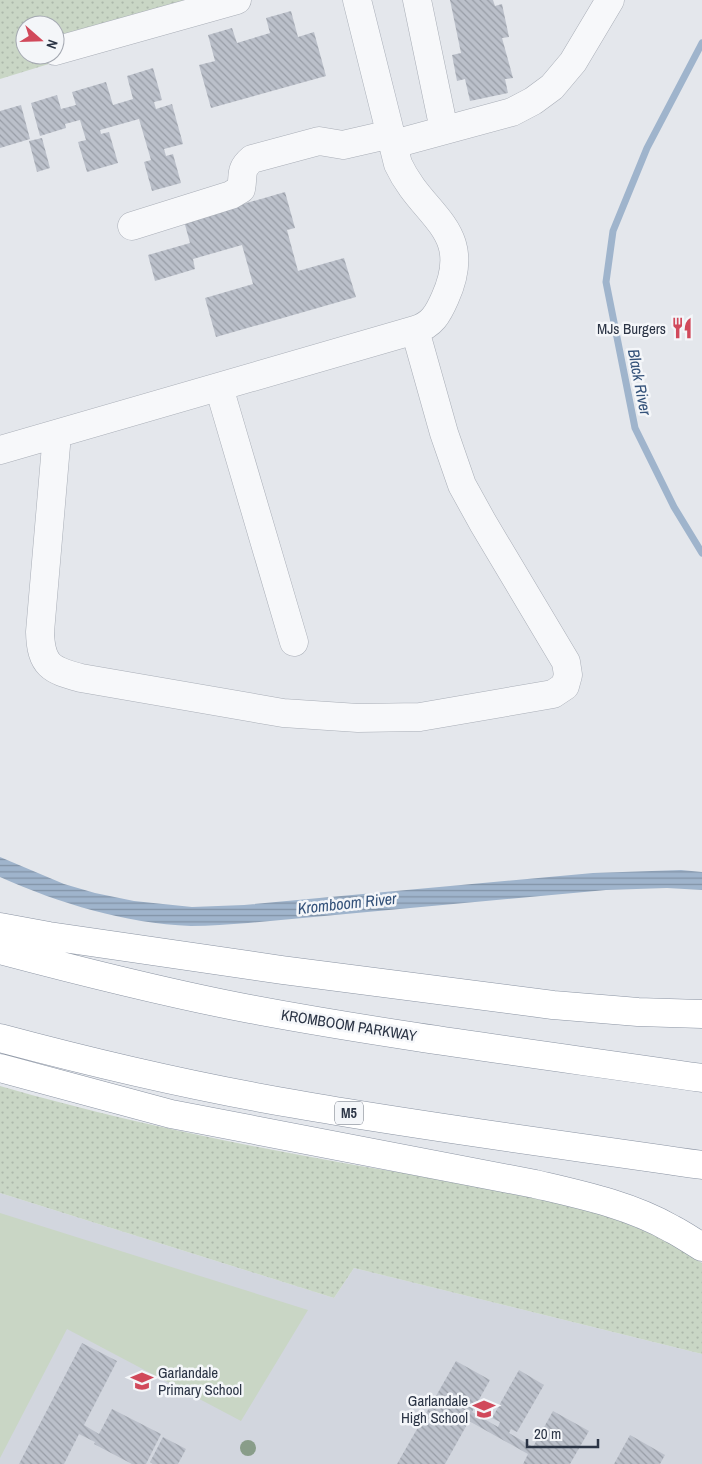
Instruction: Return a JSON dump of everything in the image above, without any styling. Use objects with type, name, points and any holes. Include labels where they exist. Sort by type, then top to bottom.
[{"type":"highway","points":[[0,927],[59,938],[282,970],[553,1005],[638,1012],[702,1014]]},
{"type":"highway","name":"KROMBOOM PARKWAY","points":[[0,950],[124,982],[251,1009],[702,1078]]},
{"type":"highway","name":"M5","points":[[0,1038],[166,1079],[295,1104],[702,1164]]},
{"type":"highway","points":[[0,1068],[171,1114],[535,1184],[595,1198],[671,1228],[702,1247]]},
{"type":"street","points":[[65,48],[237,0]]},
{"type":"street","points":[[0,450],[415,330],[431,322],[451,285],[455,268],[454,251],[450,237],[405,178],[398,164],[357,0]]},
{"type":"street","points":[[417,0],[444,130]]},
{"type":"street","points":[[132,226],[231,195],[241,189],[242,173],[245,164],[252,159],[319,141],[343,145],[392,139],[444,130],[512,112],[533,101],[552,87],[573,62],[610,0]]},
{"type":"street","points":[[57,434],[40,632],[40,649],[44,659],[52,667],[66,674],[91,680],[283,713],[329,717],[420,717],[553,694],[565,686],[568,675],[566,662],[462,485],[444,433],[415,330]]},
{"type":"street","points":[[219,387],[294,642]]},
{"type":"shaded area","points":[[0,1193],[334,1298],[354,1268],[702,1354],[702,1464],[0,1464]]},
{"type":"green space","points":[[0,0],[196,0],[65,36],[65,15],[15,15],[15,65],[46,65],[0,79]]},
{"type":"green space","points":[[0,1086],[84,1109],[211,1138],[527,1194],[574,1206],[619,1221],[662,1239],[702,1263],[702,1354],[354,1268],[334,1298],[0,1193]]},
{"type":"green space","points":[[0,1213],[308,1310],[241,1421],[67,1329],[0,1458]]},
{"type":"water","name":"Kromboom River","points":[[0,857],[64,884],[95,893],[134,901],[192,907],[244,905],[593,873],[681,870],[702,872],[702,890],[667,888],[606,890],[248,923],[191,926],[141,921],[93,911],[46,896],[0,877]]},
{"type":"building","points":[[450,0],[493,0],[495,6],[502,4],[509,37],[502,38],[513,78],[505,79],[508,93],[470,101],[465,79],[457,81],[452,55],[461,53]]},
{"type":"building","points":[[291,11],[298,37],[314,32],[326,76],[211,108],[199,65],[215,61],[208,35],[232,28],[237,43],[270,33],[266,18]]},
{"type":"building","points":[[153,68],[162,100],[154,102],[156,109],[172,104],[183,144],[164,149],[166,156],[173,154],[181,183],[152,191],[144,162],[151,160],[139,119],[100,130],[101,134],[109,132],[118,163],[87,172],[78,142],[86,140],[80,120],[65,124],[66,128],[40,136],[31,103],[57,95],[61,109],[76,105],[72,92],[106,82],[113,105],[133,99],[127,76]]},
{"type":"building","points":[[21,105],[30,139],[0,148],[0,111]]},
{"type":"building","points":[[42,138],[50,168],[37,172],[29,141]]},
{"type":"building","points":[[285,192],[295,228],[287,230],[298,271],[344,258],[356,297],[216,337],[205,298],[253,284],[242,245],[193,259],[195,269],[155,281],[148,255],[190,243],[184,221]]},
{"type":"building","points":[[82,1343],[117,1361],[84,1425],[99,1434],[112,1409],[161,1434],[146,1464],[132,1464],[79,1434],[64,1464],[19,1464]]},
{"type":"building","points":[[456,1361],[490,1380],[472,1412],[498,1427],[500,1422],[492,1418],[519,1370],[544,1385],[517,1432],[511,1429],[509,1433],[533,1447],[553,1411],[589,1431],[570,1464],[523,1464],[528,1454],[469,1421],[445,1464],[397,1464]]},
{"type":"building","points":[[630,1435],[665,1455],[660,1464],[614,1464]]},
{"type":"building","points":[[163,1437],[186,1449],[178,1464],[153,1464],[150,1462]]},
{"type":"waterway","name":"Black River","points":[[702,43],[647,148],[613,231],[606,282],[635,428],[674,507],[702,553]]},
{"type":"place","name":"MJs Burgers","points":[[682,328]]},
{"type":"place","name":"Garlandale Primary School","points":[[142,1381]]},
{"type":"place","name":"Garlandale High School","points":[[484,1409]]}]
